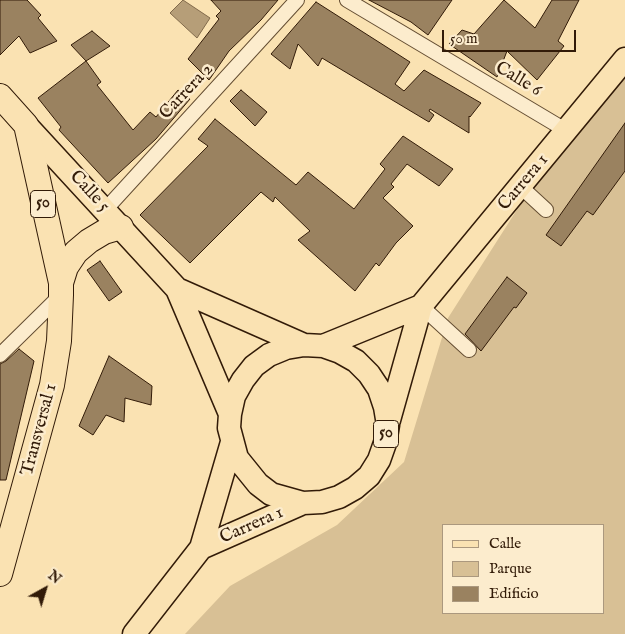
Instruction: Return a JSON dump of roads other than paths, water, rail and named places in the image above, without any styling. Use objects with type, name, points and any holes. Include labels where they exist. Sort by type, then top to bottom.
[{"type":"highway","name":"Calle 5","points":[[0,96],[26,125]]},
{"type":"highway","name":"Transversal 1","points":[[26,125],[61,289]]},
{"type":"highway","name":"Transversal 1","points":[[0,574],[5,534],[52,385],[59,341],[61,289],[66,267],[82,246],[104,232],[121,227]]},
{"type":"main road","name":"Carrera 1","points":[[388,425],[421,306],[568,131],[625,59]]},
{"type":"main road","name":"Calle 5","points":[[26,125],[177,289],[230,414]]},
{"type":"main road","name":"Calle 5","points":[[177,289],[313,346]]},
{"type":"main road","name":"Carrera 1","points":[[313,346],[421,306]]},
{"type":"main road","name":"50","points":[[313,346],[340,352],[356,361],[369,374],[379,390],[385,407],[388,425],[385,443],[379,460],[369,476],[355,488],[339,497],[322,502],[303,503],[271,494],[258,484],[237,458],[232,442],[230,414],[234,396],[242,380],[254,366],[269,355],[286,348],[313,346]]},
{"type":"main road","name":"Carrera 1","points":[[134,634],[201,548],[232,442]]},
{"type":"main road","name":"Carrera 1","points":[[201,548],[303,503]]},
{"type":"street","name":"Carrera 2","points":[[105,210],[297,0]]},
{"type":"street","name":"Calle 6","points":[[347,0],[568,131]]},
{"type":"street","points":[[521,187],[546,210]]},
{"type":"street","points":[[0,355],[61,289]]},
{"type":"street","points":[[421,306],[468,350]]}]
